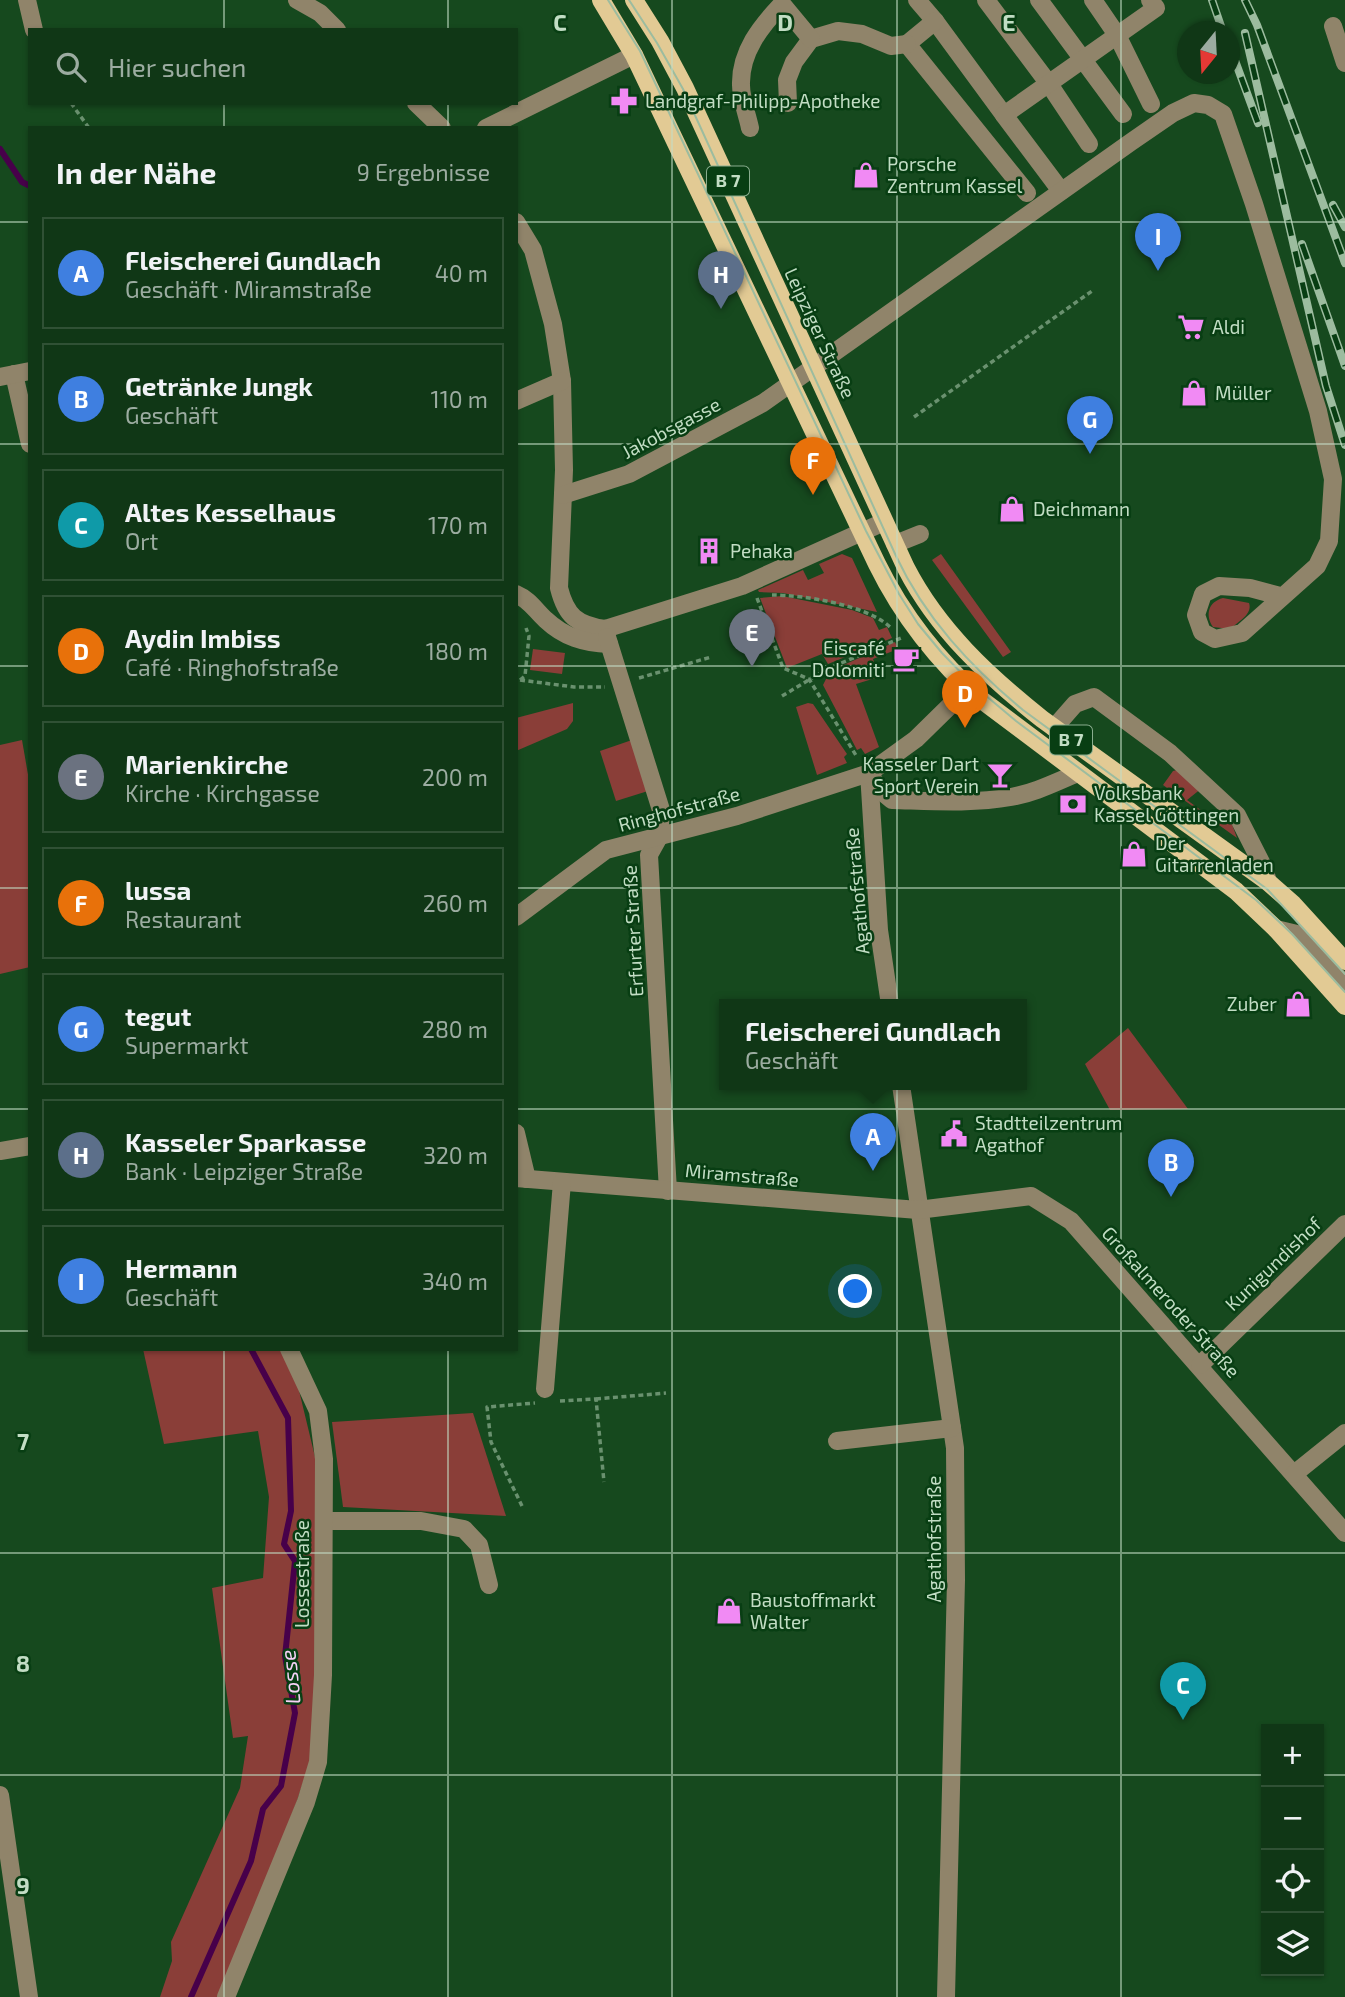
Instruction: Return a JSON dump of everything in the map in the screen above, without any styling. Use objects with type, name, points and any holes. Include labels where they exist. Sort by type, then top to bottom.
[{"type":"main road","name":"B 7","points":[[601,0],[634,55],[862,532],[902,610],[931,648],[968,688],[1236,891],[1276,929],[1345,1006]]},
{"type":"main road","name":"Leipziger Straße","points":[[634,0],[660,41],[695,107],[884,522],[914,585],[932,612],[955,641],[985,671],[1054,728],[1268,882],[1345,961]]},
{"type":"main road","points":[[634,55],[660,41]]},
{"type":"main road","points":[[968,688],[985,671]]},
{"type":"street","points":[[27,0],[34,28]]},
{"type":"street","points":[[297,0],[320,13],[335,28]]},
{"type":"street","points":[[916,0],[935,21],[1061,191]]},
{"type":"street","points":[[986,0],[1049,84],[1089,144]]},
{"type":"street","points":[[1039,0],[1123,114]]},
{"type":"street","points":[[1093,0],[1117,35],[1151,104]]},
{"type":"street","points":[[1004,115],[1156,8],[1150,0]]},
{"type":"street","points":[[750,128],[741,84],[747,52],[762,25],[782,4],[811,39]]},
{"type":"street","points":[[788,103],[787,80],[794,62],[811,39],[838,31],[862,34],[891,46],[907,44],[935,21]]},
{"type":"street","points":[[1333,26],[1345,63]]},
{"type":"street","points":[[907,44],[1027,193]]},
{"type":"street","points":[[490,126],[634,55]]},
{"type":"street","name":"Jakobsgasse","points":[[563,495],[629,474],[763,403],[905,304],[990,240],[1174,113],[1194,103],[1208,105],[1223,114],[1314,398],[1333,479],[1329,541],[1317,566],[1280,596]]},
{"type":"street","points":[[418,105],[440,126]]},
{"type":"street","points":[[518,225],[533,250],[553,324],[562,381],[563,495],[559,588],[563,606],[574,619],[607,637]]},
{"type":"street","points":[[15,374],[28,435]]},
{"type":"street","points":[[518,400],[562,381]]},
{"type":"street","points":[[518,595],[528,600],[559,631],[577,640],[607,637],[742,586],[884,522]]},
{"type":"street","points":[[895,544],[920,534]]},
{"type":"street","name":"Erfurter Straße","points":[[607,637],[661,810],[660,832],[649,855],[668,1191]]},
{"type":"street","name":"Ringhofstraße","points":[[518,916],[606,850],[660,832],[737,817],[869,773],[916,739],[968,688]]},
{"type":"street","points":[[1054,728],[1075,704],[1094,697],[1170,753],[1237,815],[1264,868],[1268,882]]},
{"type":"street","points":[[869,773],[880,790],[891,800],[972,801],[1012,797],[1049,786],[1078,773]]},
{"type":"street","name":"Agathofstraße","points":[[869,773],[879,930],[889,999]]},
{"type":"street","points":[[1299,911],[1301,935]]},
{"type":"street","points":[[1276,929],[1301,935],[1345,985]]},
{"type":"street","name":"Agathofstraße","points":[[902,1090],[955,1448],[956,1580],[946,1997]]},
{"type":"street","points":[[0,1151],[28,1146]]},
{"type":"street","points":[[518,1148],[522,1178]]},
{"type":"street","name":"Miramstraße","points":[[522,1178],[918,1210]]},
{"type":"street","points":[[545,1396],[562,1182]]},
{"type":"street","name":"Großalmeroder Straße","points":[[918,1210],[1031,1196],[1072,1221],[1345,1533]]},
{"type":"street","name":"Kunigundishof","points":[[1200,1365],[1345,1223]]},
{"type":"street","name":"Lossestraße","points":[[226,1997],[306,1802],[318,1762],[323,1675],[324,1459],[318,1411],[290,1351]]},
{"type":"street","points":[[837,1441],[951,1428]]},
{"type":"street","points":[[1294,1474],[1345,1433]]},
{"type":"street","points":[[324,1521],[421,1521],[464,1529],[479,1545],[489,1585]]},
{"type":"street","points":[[0,1796],[29,1997]]},
{"type":"path","points":[[72,105],[88,126]]},
{"type":"path","points":[[914,417],[1093,291]]},
{"type":"path","points":[[756,595],[783,668],[809,679],[851,749],[869,773]]},
{"type":"path","points":[[769,595],[852,608],[884,621],[903,636],[827,668],[782,696]]},
{"type":"path","points":[[518,680],[525,676],[529,636],[525,627]]},
{"type":"path","points":[[518,680],[574,687],[612,687],[710,657]]},
{"type":"path","points":[[518,680],[544,683]]},
{"type":"path","points":[[558,1402],[666,1393]]},
{"type":"path","points":[[522,1506],[491,1442],[487,1407],[545,1396]]},
{"type":"path","points":[[596,1399],[604,1482]]},
{"type":"shaded area","points":[[842,554],[852,558],[877,612],[758,590],[803,570],[808,580],[824,573],[819,564]]},
{"type":"shaded area","points":[[941,554],[1011,652],[1003,657],[932,560]]},
{"type":"shaded area","points":[[782,596],[852,610],[873,618],[879,630],[887,627],[892,638],[828,664],[822,654],[787,668],[760,598]]},
{"type":"shaded area","points":[[1223,598],[1249,603],[1250,607],[1241,621],[1230,629],[1213,627],[1209,618],[1211,606]]},
{"type":"shaded area","points":[[895,642],[898,649],[873,659],[879,677],[856,684],[879,747],[865,754],[861,748],[857,750],[823,685],[830,671]]},
{"type":"shaded area","points":[[533,649],[565,653],[562,674],[530,670]]},
{"type":"shaded area","points":[[573,703],[573,721],[567,729],[518,750],[518,717]]},
{"type":"shaded area","points":[[813,704],[847,754],[844,757],[847,763],[817,775],[796,707]]},
{"type":"shaded area","points":[[22,740],[28,774],[28,967],[0,974],[0,745]]},
{"type":"shaded area","points":[[632,740],[648,791],[616,801],[600,751]]},
{"type":"shaded area","points":[[1177,770],[1202,788],[1187,800],[1217,822],[1229,816],[1237,838],[1163,785],[1173,771]]},
{"type":"shaded area","points":[[1128,1028],[1188,1109],[1110,1110],[1085,1064]]},
{"type":"shaded area","points":[[143,1351],[283,1351],[296,1378],[316,1461],[316,1674],[310,1761],[297,1801],[220,1997],[160,1997],[172,1961],[171,1942],[240,1788],[248,1736],[233,1738],[212,1588],[263,1578],[269,1497],[258,1431],[164,1444]]},
{"type":"shaded area","points":[[473,1413],[506,1516],[343,1507],[332,1422]]},
{"type":"waterway","name":"Losse","points":[[0,149],[22,182],[28,185]]},
{"type":"waterway","name":"Losse","points":[[191,1997],[251,1861],[263,1809],[281,1786],[295,1713],[285,1656],[295,1561],[284,1544],[291,1511],[288,1418],[252,1351]]},
{"type":"tram line","points":[[608,0],[640,51],[866,531],[918,624],[972,684],[1016,721],[1256,900],[1292,934],[1345,992]]},
{"type":"tram line","points":[[629,0],[683,89],[896,556],[935,621],[985,677],[1023,710],[1267,889],[1345,974]]},
{"type":"railway","points":[[1212,0],[1219,21]]},
{"type":"railway","points":[[1245,0],[1257,25],[1345,263]]},
{"type":"railway","points":[[1245,33],[1326,386],[1345,445]]},
{"type":"railway","points":[[1240,74],[1258,123]]},
{"type":"railway","points":[[1333,205],[1345,227]]},
{"type":"railway","points":[[1302,244],[1345,366]]},
{"type":"place","name":"Landgraf-Philipp-Apotheke","points":[[624,101]]},
{"type":"place","name":"Porsche Zentrum Kassel","points":[[866,175]]},
{"type":"place","name":"Hermann","points":[[1158,271]]},
{"type":"place","name":"Kasseler Sparkasse","points":[[721,309]]},
{"type":"place","name":"Aldi","points":[[1191,327]]},
{"type":"place","name":"Müller","points":[[1194,393]]},
{"type":"place","name":"tegut","points":[[1090,454]]},
{"type":"place","name":"lussa","points":[[813,495]]},
{"type":"place","name":"Deichmann","points":[[1012,509]]},
{"type":"place","name":"Pehaka","points":[[709,551]]},
{"type":"place","name":"Eiscafé Dolomiti","points":[[906,659]]},
{"type":"place","name":"Marienkirche","points":[[752,667]]},
{"type":"place","name":"Aydin Imbiss","points":[[965,728]]},
{"type":"place","name":"Kasseler Dart Sport Verein","points":[[1000,775]]},
{"type":"place","name":"Volksbank Kassel Göttingen","points":[[1073,804]]},
{"type":"place","name":"Der Gitarrenladen","points":[[1134,854]]},
{"type":"place","name":"Zuber","points":[[1298,1004]]},
{"type":"place","name":"Stadtteilzentrum Agathof","points":[[954,1134]]},
{"type":"place","name":"Fleischerei Gundlach","points":[[873,1171]]},
{"type":"place","name":"Getränke Jungk","points":[[1171,1197]]},
{"type":"place","name":"Baustoffmarkt Walter","points":[[729,1611]]},
{"type":"place","name":"Altes Kesselhaus","points":[[1183,1720]]}]
